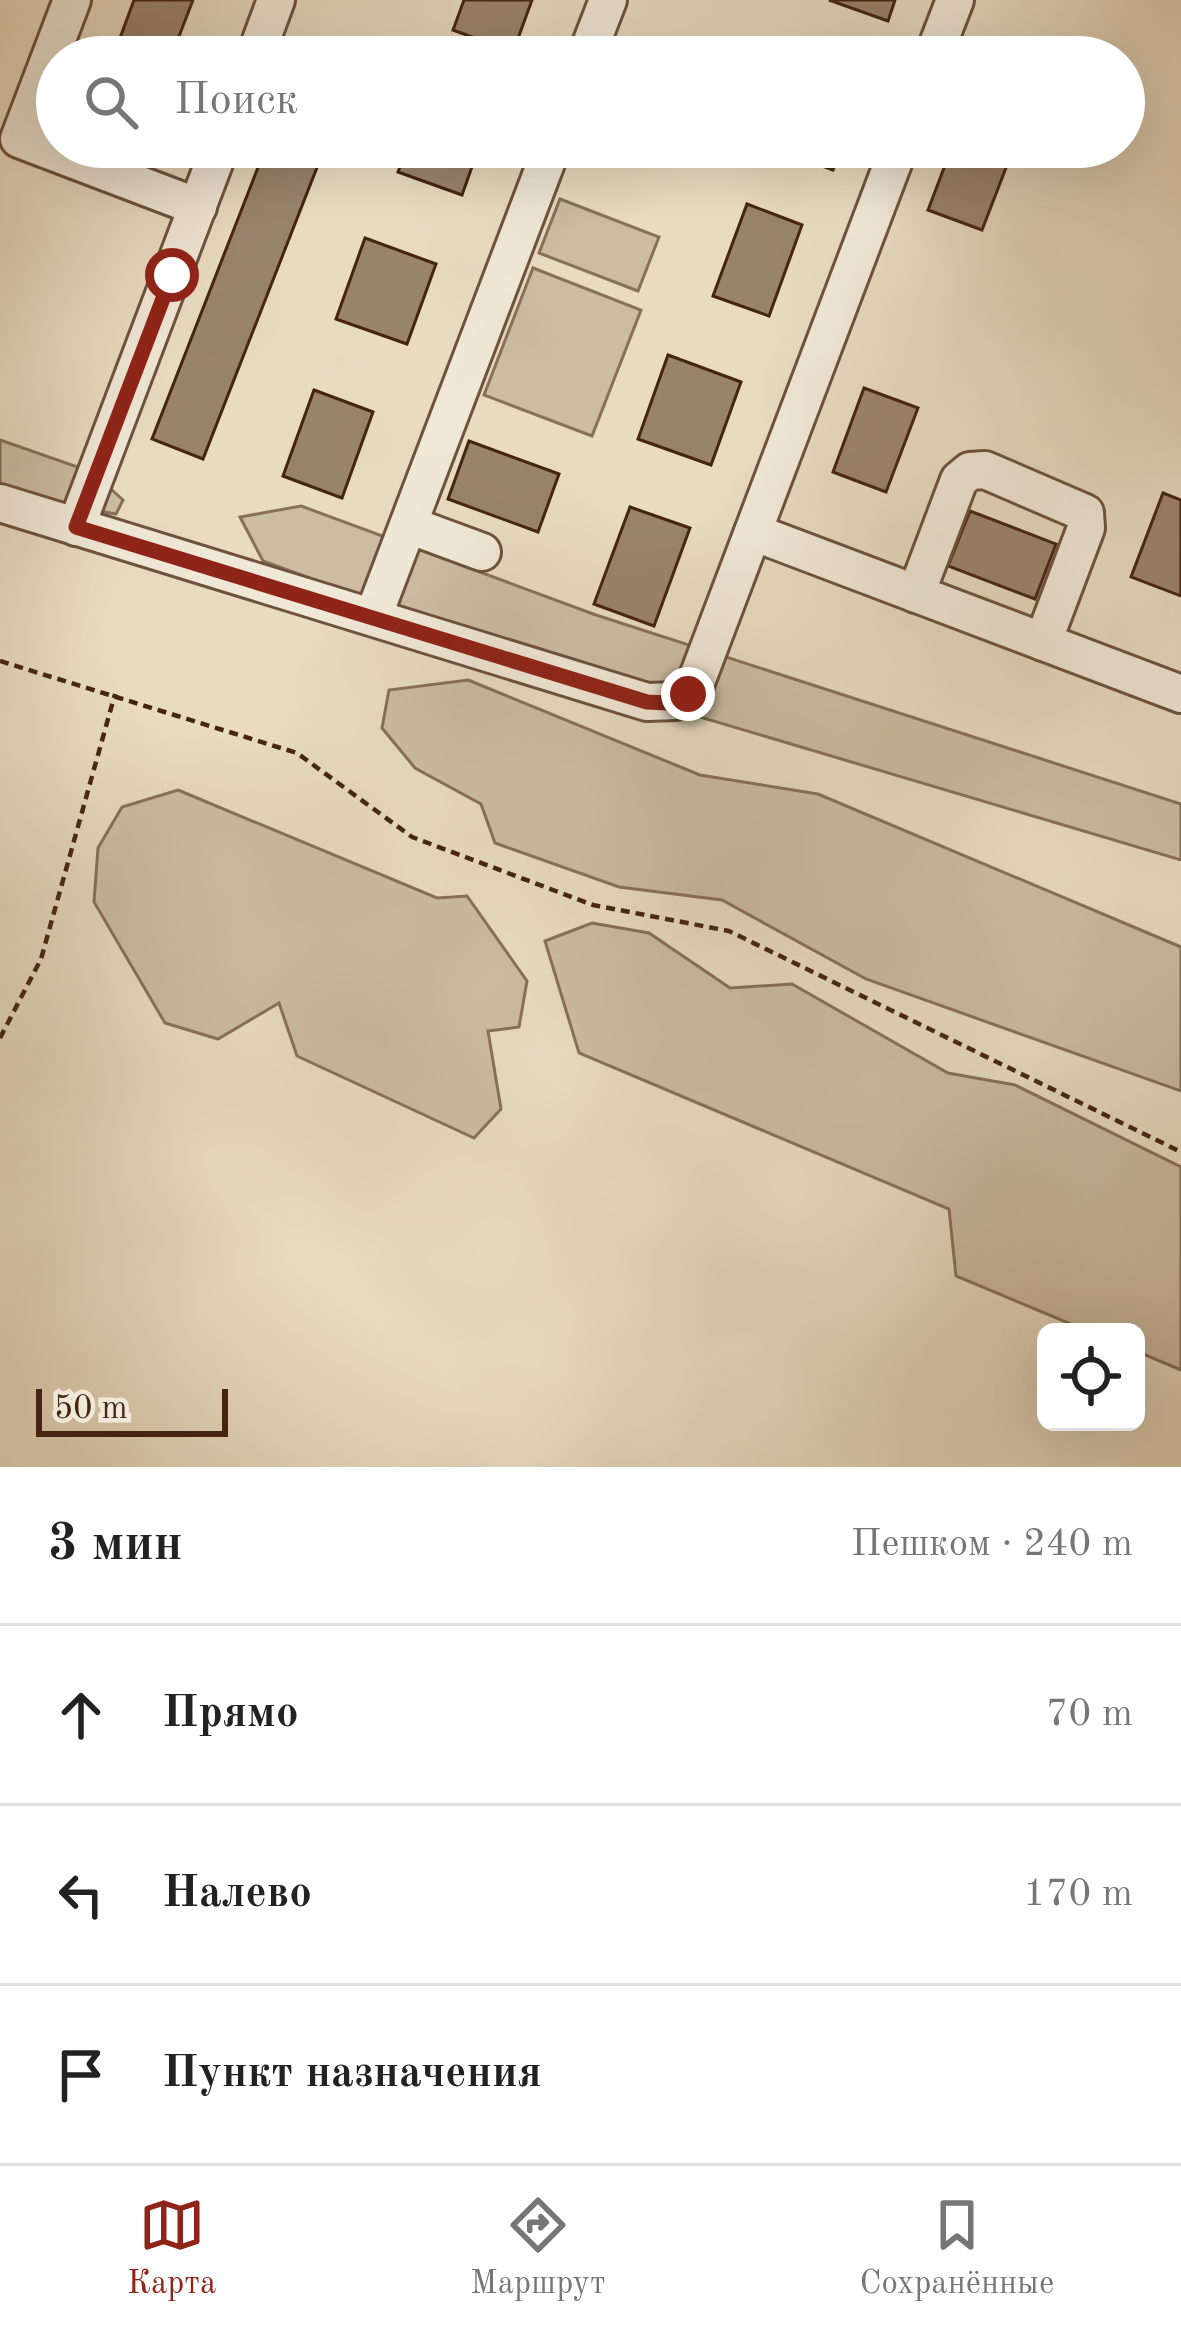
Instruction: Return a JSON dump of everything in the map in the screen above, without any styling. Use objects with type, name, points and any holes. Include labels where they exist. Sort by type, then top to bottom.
[{"type":"street","points":[[58,36],[72,0]]},
{"type":"street","points":[[263,36],[276,0]]},
{"type":"street","points":[[594,36],[608,0]]},
{"type":"street","points":[[941,36],[955,0]]},
{"type":"street","points":[[36,95],[19,140],[36,146]]},
{"type":"street","points":[[93,168],[197,207]]},
{"type":"street","points":[[76,527],[212,168]]},
{"type":"street","points":[[374,617],[544,168]]},
{"type":"street","points":[[0,503],[647,702],[668,703],[693,690],[891,168]]},
{"type":"street","points":[[916,594],[959,481],[970,471],[986,470],[1072,503],[1087,519],[1043,642]]},
{"type":"street","points":[[409,525],[482,552]]},
{"type":"street","points":[[753,532],[1181,694]]},
{"type":"path","points":[[0,661],[297,753],[412,836],[593,905],[729,931],[1181,1152]]},
{"type":"path","points":[[0,1038],[41,959],[116,694]]},
{"type":"shaded area","points":[[560,199],[659,237],[638,291],[539,253]]},
{"type":"shaded area","points":[[533,268],[641,310],[592,436],[484,395]]},
{"type":"shaded area","points":[[0,440],[92,472],[123,500],[116,514],[0,494]]},
{"type":"shaded area","points":[[301,506],[596,615],[1181,804],[1181,860],[643,700],[263,561],[240,517]]},
{"type":"shaded area","points":[[468,680],[700,775],[818,794],[1181,947],[1181,1091],[866,979],[722,900],[619,887],[495,843],[481,804],[415,768],[382,728],[389,690]]},
{"type":"shaded area","points":[[178,790],[437,898],[467,896],[527,981],[519,1027],[488,1031],[501,1109],[474,1138],[297,1056],[279,1003],[218,1039],[165,1023],[94,902],[98,848],[122,807]]},
{"type":"shaded area","points":[[592,923],[649,933],[730,988],[792,984],[948,1073],[1015,1085],[1181,1167],[1181,1370],[1145,1355],[1145,1323],[1068,1323],[956,1276],[949,1209],[579,1053],[545,941]]},
{"type":"building","points":[[134,0],[193,0],[179,36],[121,36]]},
{"type":"building","points":[[464,0],[532,0],[519,36],[469,36],[453,30]]},
{"type":"building","points":[[829,0],[895,0],[888,21]]},
{"type":"building","points":[[258,168],[317,168],[203,459],[152,439]]},
{"type":"building","points":[[399,168],[472,168],[462,195],[398,172]]},
{"type":"building","points":[[944,168],[1006,168],[982,230],[928,210]]},
{"type":"building","points":[[747,204],[802,225],[769,316],[713,296]]},
{"type":"building","points":[[365,238],[436,264],[407,344],[336,319]]},
{"type":"building","points":[[668,355],[741,382],[711,465],[638,439]]},
{"type":"building","points":[[864,388],[918,408],[886,492],[833,472]]},
{"type":"building","points":[[314,390],[373,412],[342,498],[283,476]]},
{"type":"building","points":[[469,441],[559,474],[538,532],[448,499]]},
{"type":"building","points":[[1163,493],[1181,500],[1181,596],[1131,577]]},
{"type":"building","points":[[630,507],[690,528],[654,626],[594,604]]},
{"type":"building","points":[[970,511],[1056,544],[1035,599],[948,566]]},
{"type":"route","points":[[172,275],[76,527],[647,702],[668,703],[688,694]]}]
